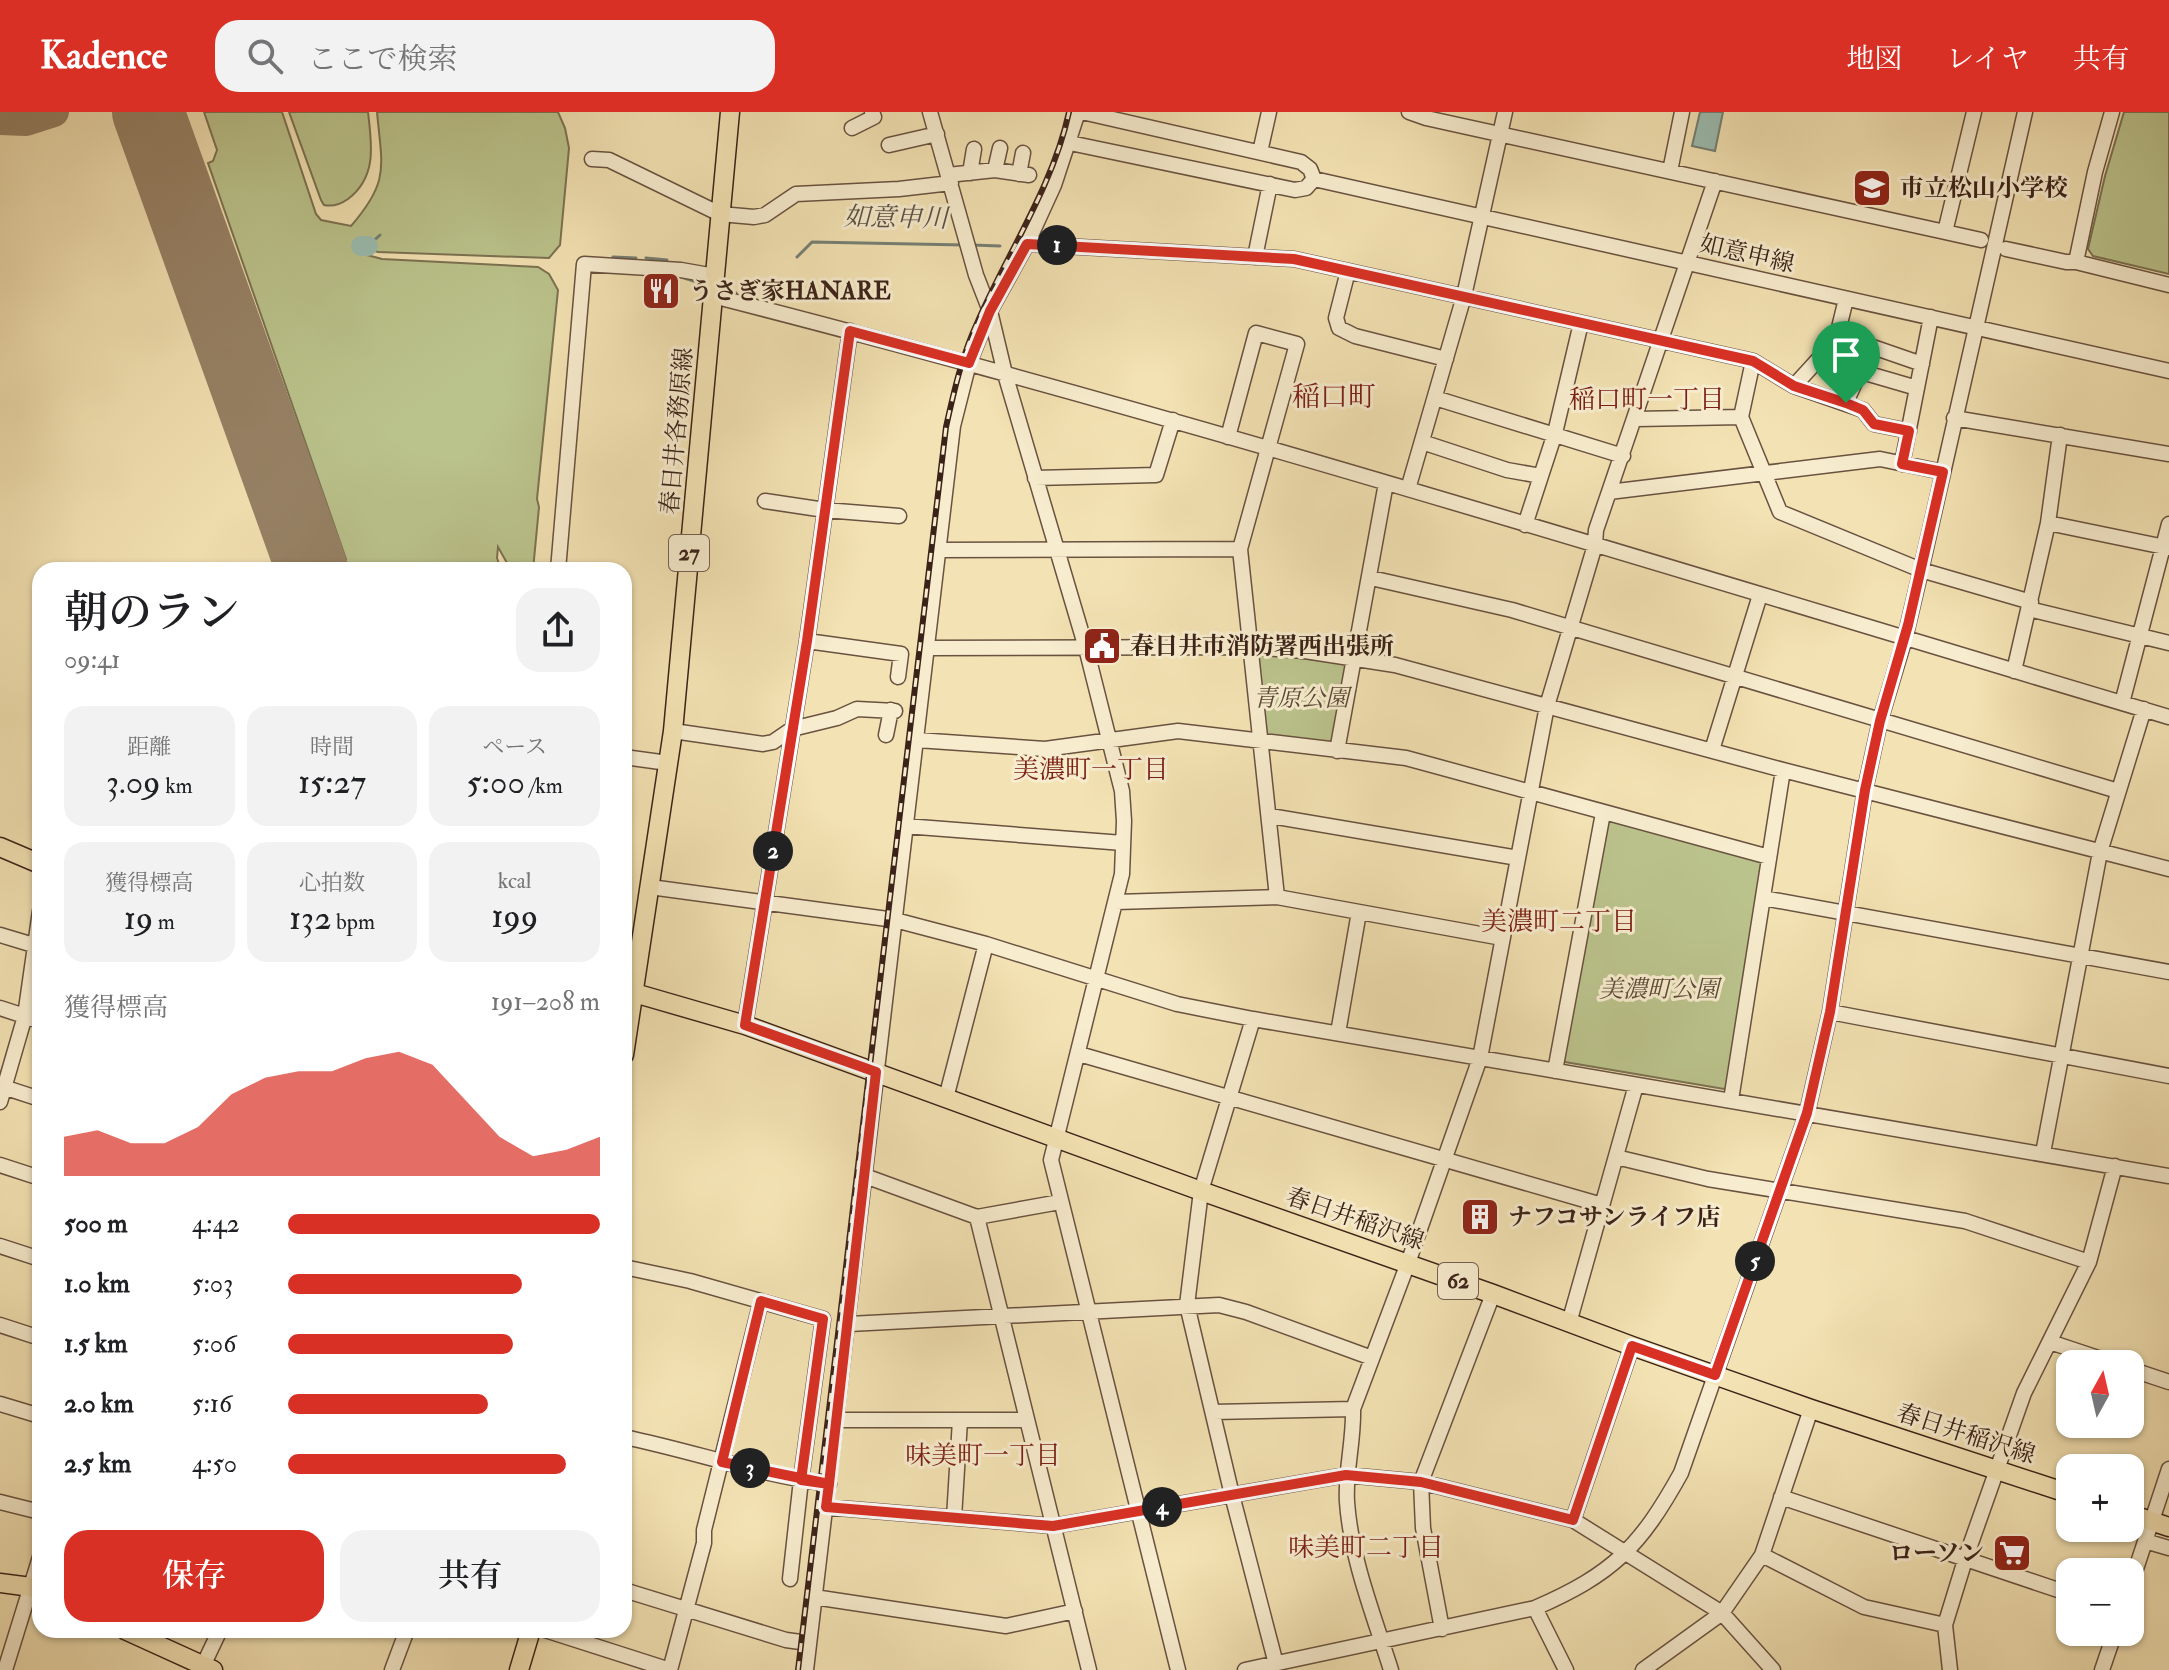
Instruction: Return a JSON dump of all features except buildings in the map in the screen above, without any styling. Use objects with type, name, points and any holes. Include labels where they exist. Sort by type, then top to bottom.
[{"type":"main road","name":"春日井各務原線","points":[[632,954],[650,887],[673,731],[732,113]]},
{"type":"main road","points":[[0,847],[32,861]]},
{"type":"main road","name":"春日井稲沢線","points":[[632,992],[745,1025],[1632,1346],[2056,1490]]},
{"type":"main road","points":[[0,1583],[32,1588]]},
{"type":"main road","points":[[142,1638],[205,1668]]},
{"type":"main road","points":[[519,1670],[529,1638]]},
{"type":"street","points":[[852,128],[874,117],[872,112]]},
{"type":"street","points":[[930,112],[1086,648],[1122,791],[1122,874],[1051,1160],[1178,1670]]},
{"type":"street","points":[[806,1670],[953,426],[969,363],[990,311],[1027,244],[1080,112],[1301,162],[1310,169],[1314,179],[1306,188],[1295,190],[1070,143]]},
{"type":"street","points":[[1260,152],[1269,112]]},
{"type":"street","points":[[1408,489],[1464,296],[1505,112]]},
{"type":"street","points":[[1670,171],[1682,112]]},
{"type":"street","points":[[1945,232],[1974,112]]},
{"type":"street","points":[[1245,1670],[1535,1608],[1587,1584],[1627,1553],[1657,1516],[1681,1473],[1807,1113],[1830,1012],[1865,790],[1880,721],[1905,638],[2025,112]]},
{"type":"street","points":[[2076,262],[2095,172],[2112,112]]},
{"type":"street","points":[[1415,113],[1426,118],[1981,240]]},
{"type":"street","points":[[889,145],[937,134]]},
{"type":"street","points":[[995,170],[1000,148]]},
{"type":"street","points":[[970,173],[974,149]]},
{"type":"street","points":[[592,159],[609,160],[720,214],[754,217],[765,215],[796,194],[899,189],[995,170],[1024,175],[1023,153]]},
{"type":"street","name":"如意申線","points":[[1314,179],[2169,371]]},
{"type":"street","points":[[1391,1670],[1352,1538],[1346,1475],[1353,1409],[1480,1058],[1547,706],[1595,545],[1596,530],[1715,181]]},
{"type":"street","points":[[1255,257],[1270,184]]},
{"type":"street","points":[[1027,244],[1294,259],[1753,361],[1794,386],[1863,410],[1874,424],[1909,431]]},
{"type":"street","points":[[2006,249],[2076,262],[2169,285]]},
{"type":"street","points":[[559,562],[584,264],[681,270],[715,276]]},
{"type":"street","points":[[1348,271],[1336,318],[1339,328],[1355,336],[1446,359]]},
{"type":"street","points":[[713,296],[1173,420],[2169,717]]},
{"type":"street","points":[[1794,386],[1836,340],[1846,299]]},
{"type":"street","points":[[1902,464],[1931,317]]},
{"type":"street","points":[[1525,525],[1555,433],[1581,323]]},
{"type":"street","points":[[745,1025],[807,641],[850,331]]},
{"type":"street","points":[[1228,437],[1256,333],[1297,344],[1240,549],[1277,897]]},
{"type":"street","points":[[1846,403],[1857,376],[1862,372],[1870,346],[1922,364]]},
{"type":"street","points":[[1753,361],[1741,417],[1780,512],[1921,570],[2030,606],[2169,643]]},
{"type":"street","points":[[1862,372],[1917,388]]},
{"type":"street","points":[[1435,398],[1623,456]]},
{"type":"street","points":[[1636,419],[1741,417]]},
{"type":"street","points":[[1954,418],[2169,454]]},
{"type":"street","points":[[1035,478],[1156,475],[1173,420]]},
{"type":"street","points":[[2014,671],[2048,523],[2060,435]]},
{"type":"street","points":[[1422,442],[1507,470],[1541,476]]},
{"type":"street","points":[[1609,492],[1880,459],[1943,472]]},
{"type":"street","points":[[1337,751],[1386,483]]},
{"type":"street","points":[[765,501],[899,516]]},
{"type":"street","points":[[2048,523],[2166,548]]},
{"type":"street","points":[[2122,703],[2166,548],[2169,524]]},
{"type":"street","points":[[938,550],[1240,549]]},
{"type":"street","points":[[1371,578],[1512,610],[2118,791]]},
{"type":"street","points":[[1712,750],[1760,595]]},
{"type":"street","points":[[807,641],[901,654],[898,677]]},
{"type":"street","points":[[926,648],[1250,647],[1395,665],[1783,770],[2169,869]]},
{"type":"street","points":[[673,731],[763,744],[773,742],[792,729],[837,718],[857,709],[893,710],[886,735]]},
{"type":"street","points":[[2043,1153],[2100,852],[2144,709]]},
{"type":"street","points":[[917,740],[1045,749],[1178,731],[1406,758],[1769,857]]},
{"type":"street","points":[[632,758],[668,763]]},
{"type":"street","points":[[1731,1100],[1783,770]]},
{"type":"street","points":[[1555,1071],[1603,813]]},
{"type":"street","points":[[1270,816],[1518,858]]},
{"type":"street","points":[[905,826],[1123,843]]},
{"type":"street","points":[[650,887],[895,920],[986,944],[1177,1004],[1253,1019],[2169,1176]]},
{"type":"street","points":[[1116,902],[1277,897],[1502,938]]},
{"type":"street","points":[[1763,898],[2169,972]]},
{"type":"street","points":[[1338,1033],[1359,912]]},
{"type":"street","points":[[0,935],[32,944]]},
{"type":"street","points":[[946,1098],[986,944]]},
{"type":"street","points":[[32,978],[25,1016],[1,1092],[32,1098]]},
{"type":"street","points":[[0,1008],[32,1018]]},
{"type":"street","points":[[1830,1012],[2169,1076]]},
{"type":"street","points":[[1253,1019],[1201,1191],[1187,1305],[1276,1664]]},
{"type":"street","points":[[1079,1054],[1602,1205]]},
{"type":"street","points":[[1569,1323],[1636,1085]]},
{"type":"street","points":[[1616,1157],[1708,1179],[1965,1221],[2089,1262]]},
{"type":"street","points":[[0,1165],[32,1175]]},
{"type":"street","points":[[1950,1670],[1945,1625],[1965,1560],[2024,1393],[2089,1262],[2115,1166]]},
{"type":"street","points":[[865,1176],[977,1217],[1060,1202]]},
{"type":"street","points":[[977,1217],[1089,1670]]},
{"type":"street","points":[[0,1246],[32,1256]]},
{"type":"street","points":[[632,1269],[690,1281],[823,1319],[790,1579]]},
{"type":"street","points":[[1442,1629],[1423,1528],[1421,1482],[1493,1294]]},
{"type":"street","points":[[570,1638],[670,1670],[704,1543],[704,1530],[761,1301]]},
{"type":"street","points":[[849,1324],[1219,1305],[1372,1358]]},
{"type":"street","points":[[0,1325],[32,1335]]},
{"type":"street","points":[[2050,1342],[2074,1350]]},
{"type":"street","points":[[1573,1520],[1632,1346]]},
{"type":"street","points":[[2144,1374],[2169,1382]]},
{"type":"street","points":[[0,1404],[32,1414]]},
{"type":"street","points":[[1213,1412],[1353,1409]]},
{"type":"street","points":[[1643,1670],[1722,1613],[1762,1555],[1811,1409]]},
{"type":"street","points":[[837,1420],[1027,1420]]},
{"type":"street","points":[[954,1518],[960,1420]]},
{"type":"street","points":[[632,1439],[722,1462],[829,1484]]},
{"type":"street","points":[[2139,1558],[2145,1541],[2160,1524],[2169,1469]]},
{"type":"street","points":[[826,1507],[1053,1526],[1346,1475],[1421,1482],[1573,1520],[1722,1613],[1773,1670]]},
{"type":"street","points":[[1781,1497],[2056,1589]]},
{"type":"street","points":[[0,1502],[32,1510]]},
{"type":"street","points":[[2145,1541],[2169,1548]]},
{"type":"street","points":[[1762,1555],[1864,1607],[1945,1625]]},
{"type":"street","points":[[632,1593],[786,1640],[808,1643]]},
{"type":"street","points":[[5,1670],[32,1597]]},
{"type":"street","points":[[814,1597],[1006,1626],[1075,1611]]},
{"type":"street","points":[[1535,1608],[1566,1670]]},
{"type":"street","points":[[205,1668],[217,1638]]},
{"type":"street","points":[[392,1670],[404,1638]]},
{"type":"street","points":[[2102,1670],[2110,1646]]},
{"type":"green space","points":[[204,112],[282,112],[316,214],[321,220],[351,226],[378,185],[381,147],[377,112],[558,112],[569,148],[560,245],[549,258],[378,252],[369,249],[367,255],[382,259],[538,267],[549,274],[558,290],[534,562],[506,562],[498,547],[498,562],[337,562],[346,559],[208,163],[213,161],[217,150]]},
{"type":"green space","points":[[289,112],[368,112],[371,148],[368,171],[357,190],[340,204],[324,205],[321,200]]},
{"type":"green space","points":[[2124,112],[2169,112],[2169,274],[2093,256],[2088,249]]},
{"type":"green space","name":"青原公園","points":[[1262,654],[1344,663],[1348,667],[1333,742],[1329,745],[1266,735],[1258,657]]},
{"type":"green space","name":"美濃町公園","points":[[1610,820],[1761,860],[1763,864],[1728,1087],[1724,1089],[1565,1062],[1562,1059]]},
{"type":"water","points":[[1700,112],[1723,112],[1715,151],[1692,146]]},
{"type":"waterway","name":"如意申川","points":[[375,249],[368,246],[380,235]]},
{"type":"waterway","name":"如意申川","points":[[797,257],[812,242],[964,245]]},
{"type":"waterway","name":"如意申川","points":[[972,245],[1000,246]]},
{"type":"waterway","name":"如意申川","points":[[361,246],[368,246]]},
{"type":"waterway","name":"如意申川","points":[[613,257],[636,258]]},
{"type":"waterway","name":"如意申川","points":[[646,258],[667,260]]},
{"type":"waterway","name":"如意申川","points":[[681,277],[697,282]]},
{"type":"waterway","name":"如意申川","points":[[724,290],[736,293]]},
{"type":"taxiway","points":[[0,120],[26,121],[54,112]]},
{"type":"runway","points":[[148,112],[309,562]]},
{"type":"railway","points":[[798,1670],[946,427],[972,334],[1041,192],[1069,112]]},
{"type":"place","name":"市立松山小学校","points":[[1872,188]]},
{"type":"place","name":"うさぎ家HANARE","points":[[661,291]]},
{"type":"place","name":"春日井市消防署西出張所","points":[[1102,646]]},
{"type":"place","name":"ナフコサンライフ店","points":[[1480,1217]]},
{"type":"place","name":"ローソン","points":[[2012,1553]]},
{"type":"district","name":"稲口町","points":[[1334,397]]},
{"type":"district","name":"稲口町一丁目","points":[[1647,400]]},
{"type":"district","name":"美濃町一丁目","points":[[1091,770]]},
{"type":"district","name":"美濃町二丁目","points":[[1559,922]]},
{"type":"district","name":"味美町一丁目","points":[[983,1456]]},
{"type":"district","name":"味美町二丁目","points":[[1366,1548]]},
{"type":"route","points":[[1846,403],[1794,386],[1753,361],[1294,259],[1027,244],[990,311],[969,363],[850,331],[807,641],[745,1025],[876,1072],[849,1324],[829,1484],[801,1480],[722,1462],[761,1301],[823,1319],[801,1480],[813,1482],[829,1484],[826,1507],[1053,1526],[1346,1475],[1421,1482],[1573,1520],[1632,1346],[1715,1375],[1807,1113],[1830,1012],[1865,790],[1880,721],[1908,625],[1943,472],[1902,464],[1909,431],[1874,424],[1863,410],[1846,403]]}]
